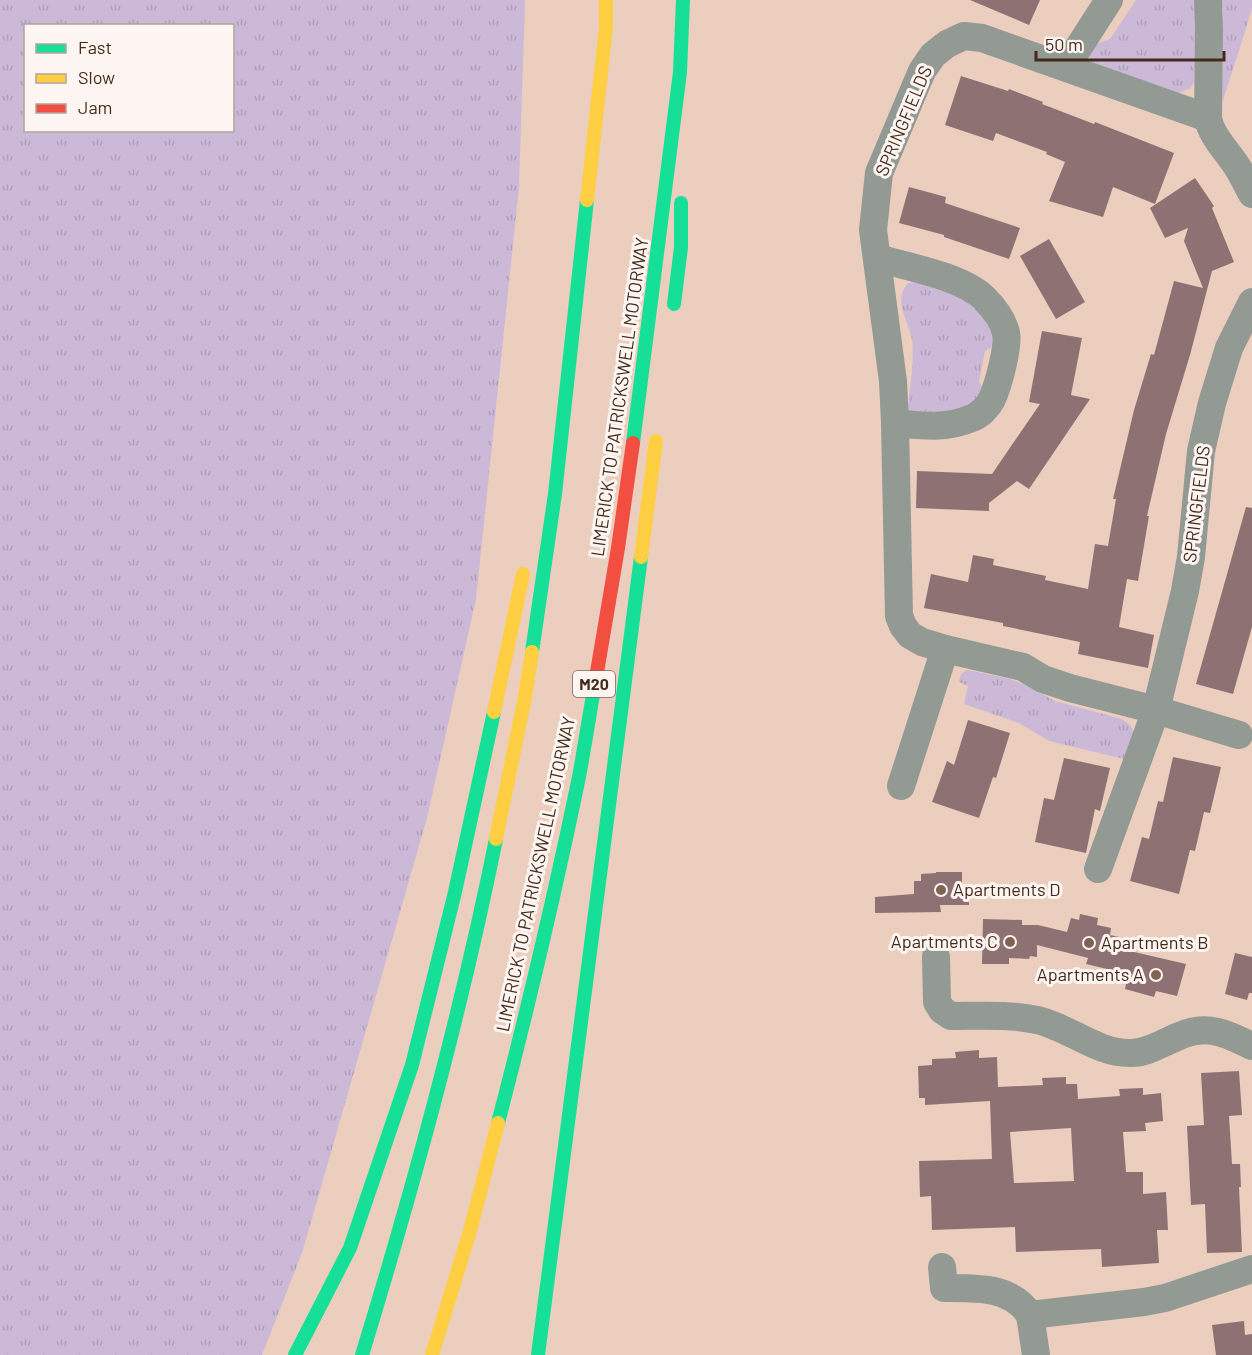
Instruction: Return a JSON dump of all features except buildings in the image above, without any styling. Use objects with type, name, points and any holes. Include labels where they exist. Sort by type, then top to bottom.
[{"type":"highway","points":[[362,1355],[400,1232],[451,1039],[485,896],[525,697],[555,494],[595,139],[606,27],[606,0]]},
{"type":"highway","name":"LIMERICK TO PATRICKSWELL MOTORWAY","points":[[432,1355],[470,1231],[528,1006],[579,775],[636,431],[680,72],[683,0]]},
{"type":"highway","name":"M20","points":[[672,318],[681,247],[680,72]]},
{"type":"highway","points":[[546,450],[595,139]]},
{"type":"highway","name":"M20","points":[[538,1355],[659,423]]},
{"type":"highway","points":[[295,1355],[350,1248],[412,1065],[455,892],[524,566]]},
{"type":"street","points":[[1066,67],[1109,0]]},
{"type":"street","points":[[1208,0],[1208,117],[1214,133],[1239,169],[1252,194]]},
{"type":"street","name":"SPRINGFIELDS","points":[[1208,117],[982,38],[964,36],[947,44],[933,55],[922,70],[879,172],[873,230],[892,372],[899,616],[903,626],[910,635],[922,642],[1023,667],[1043,679],[1239,735]]},
{"type":"street","points":[[877,258],[967,286],[984,298],[1003,324],[1007,336],[1002,370],[992,399],[973,418],[949,426],[895,423]]},
{"type":"street","name":"SPRINGFIELDS","points":[[1098,869],[1156,710],[1185,591],[1191,557],[1201,454],[1212,403],[1229,348],[1252,302]]},
{"type":"street","points":[[901,786],[945,649]]},
{"type":"street","points":[[936,957],[937,1002],[942,1010],[951,1016],[1015,1017],[1038,1020],[1102,1047],[1132,1053],[1151,1050],[1196,1031],[1212,1031],[1252,1046]]},
{"type":"street","points":[[942,1267],[945,1288],[994,1290],[1024,1306],[1030,1315],[1036,1355]]},
{"type":"street","points":[[1030,1315],[1173,1297],[1252,1269]]},
{"type":"green space","points":[[0,0],[525,0],[519,187],[476,599],[427,818],[302,1253],[262,1355],[0,1355]]},
{"type":"green space","points":[[1136,0],[1197,0],[1194,82],[1191,88],[1179,93],[1091,63],[1089,55],[1093,45],[1110,39]]},
{"type":"green space","points":[[1221,0],[1252,0],[1252,8],[1222,103],[1223,11]]},
{"type":"green space","points":[[922,281],[958,297],[977,310],[991,331],[996,345],[985,351],[979,382],[985,391],[974,404],[943,418],[908,410],[913,348],[901,297],[908,283]]},
{"type":"green space","points":[[967,670],[1010,679],[1055,701],[1122,719],[1131,726],[1134,733],[1124,759],[1049,741],[1019,723],[964,704],[968,686],[959,682],[961,674]]},
{"type":"traffic: fast","points":[[633,443],[680,72],[683,0]]},
{"type":"traffic: fast","points":[[532,652],[555,494],[587,200]]},
{"type":"traffic: fast","points":[[674,304],[681,247],[681,203]]},
{"type":"traffic: fast","points":[[538,1355],[641,557]]},
{"type":"traffic: fast","points":[[498,1123],[560,864],[579,777],[596,678]]},
{"type":"traffic: fast","points":[[295,1355],[350,1248],[412,1065],[455,892],[494,712]]},
{"type":"traffic: fast","points":[[362,1355],[435,1098],[468,969],[496,839]]},
{"type":"traffic: slow","points":[[587,200],[606,27],[606,0]]},
{"type":"traffic: slow","points":[[641,557],[656,441]]},
{"type":"traffic: slow","points":[[494,712],[523,574]]},
{"type":"traffic: slow","points":[[496,839],[532,652]]},
{"type":"traffic: slow","points":[[432,1355],[470,1231],[498,1123]]},
{"type":"traffic: jam","points":[[596,678],[633,443]]},
{"type":"place","name":"Apartments D","points":[[941,890]]},
{"type":"place","name":"Apartments C","points":[[1010,942]]},
{"type":"place","name":"Apartments B","points":[[1089,943]]},
{"type":"place","name":"Apartments A","points":[[1156,975]]}]
